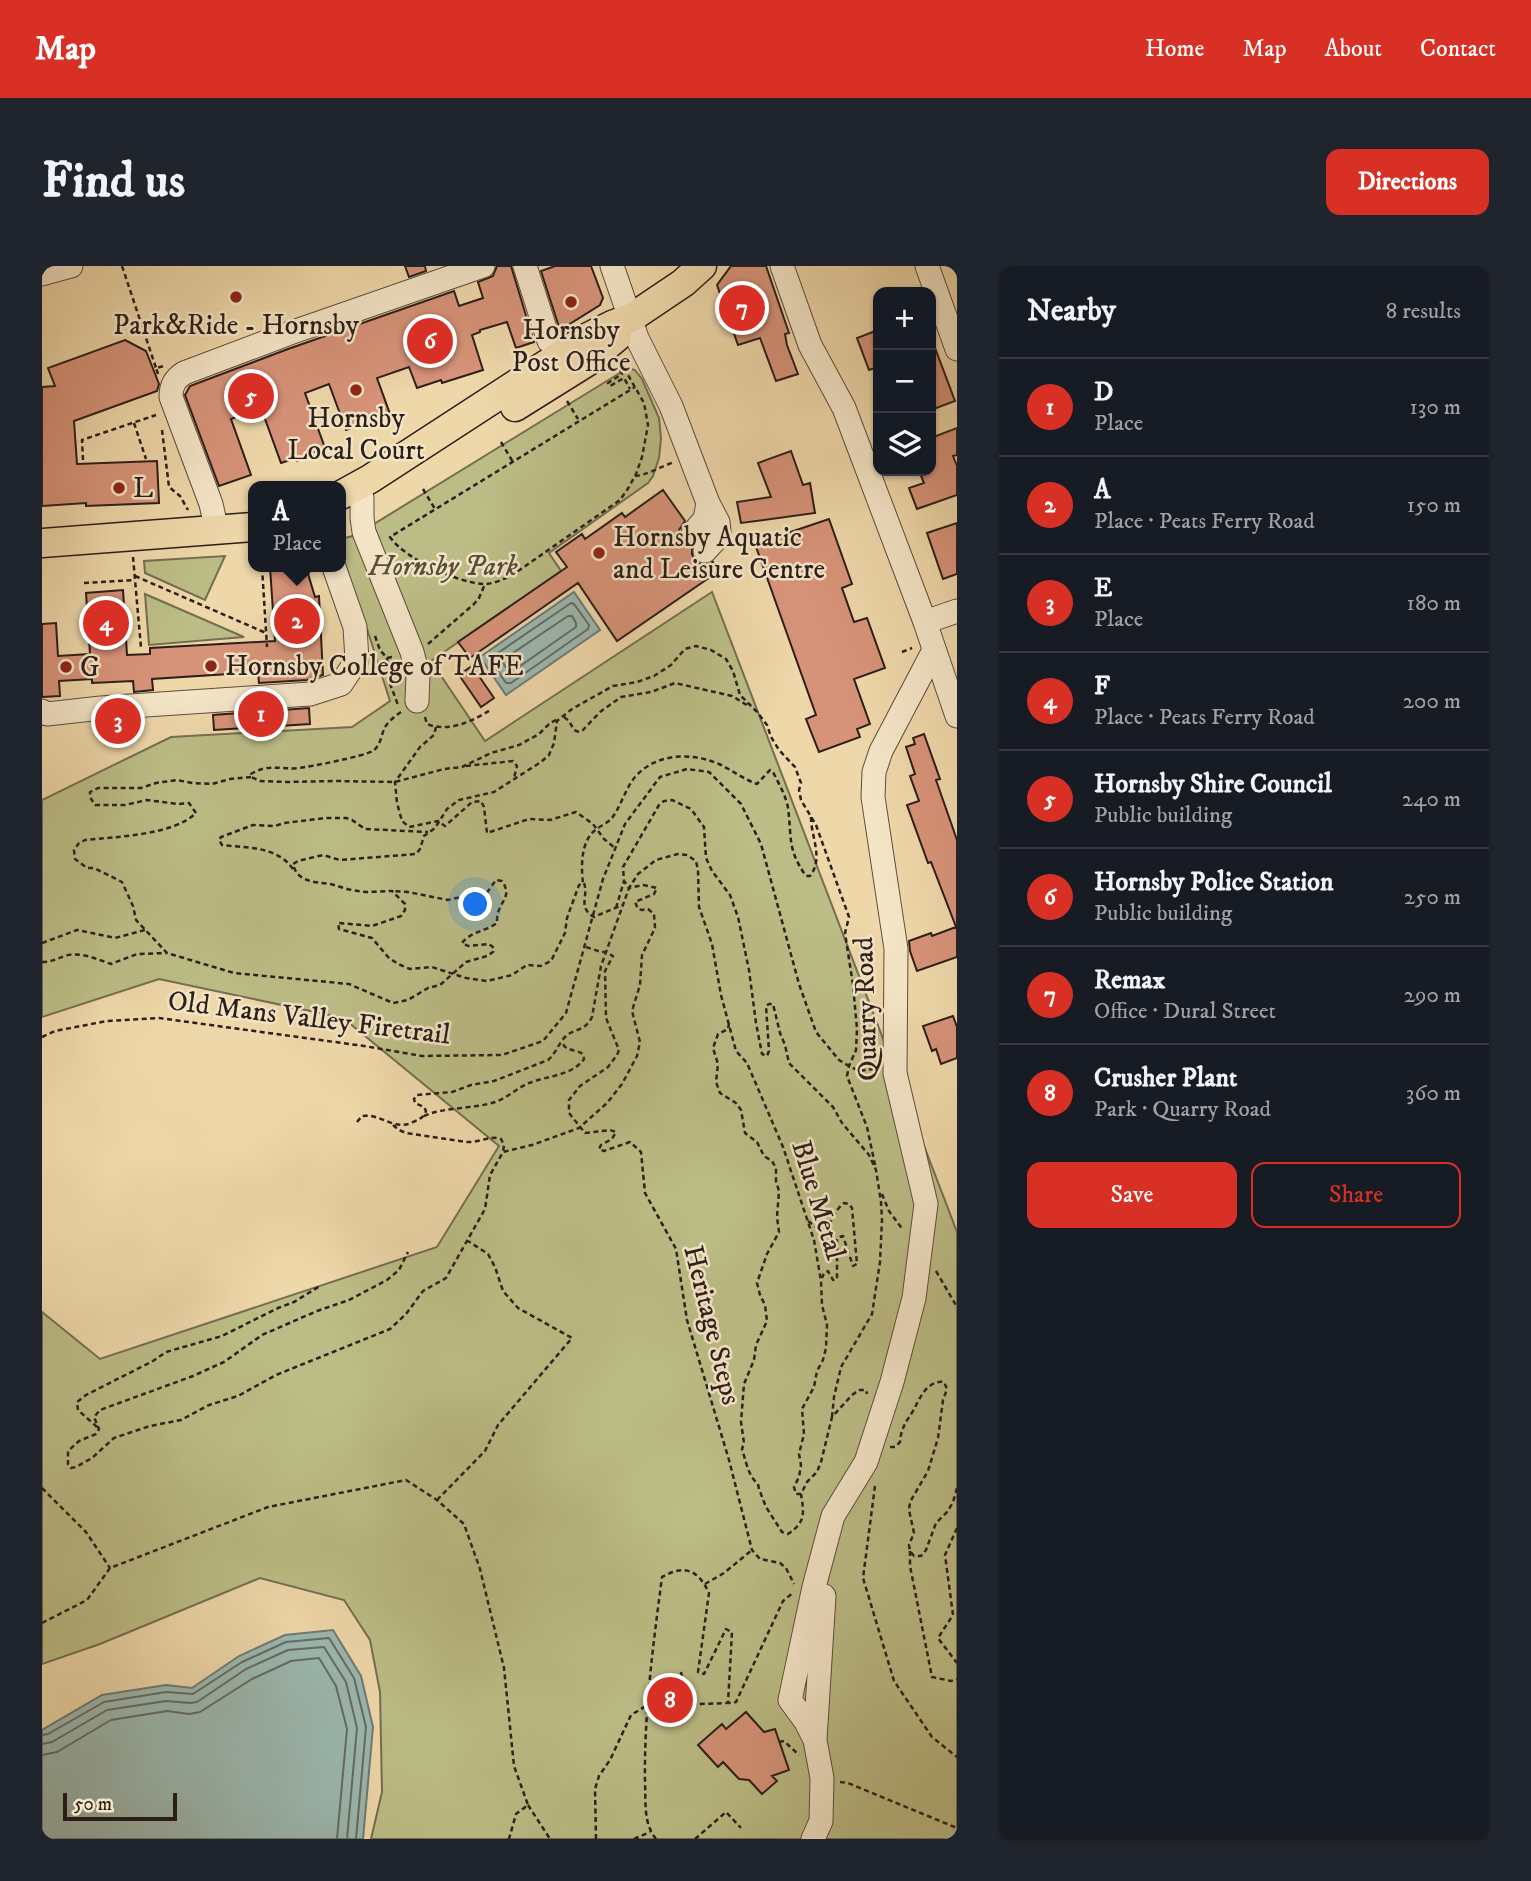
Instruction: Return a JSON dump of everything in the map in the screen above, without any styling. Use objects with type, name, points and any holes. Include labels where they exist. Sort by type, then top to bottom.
[{"type":"main road","points":[[348,499],[380,490],[578,368],[610,345],[631,318],[683,283],[702,266]]},
{"type":"main road","points":[[42,543],[248,528]]},
{"type":"street","points":[[42,274],[71,266]]},
{"type":"street","points":[[217,531],[211,505],[171,397],[171,388],[176,379],[184,373],[290,333],[483,266]]},
{"type":"street","points":[[525,266],[549,341]]},
{"type":"street","points":[[612,266],[641,347],[671,406],[708,503],[718,519],[719,531],[714,542],[699,542]]},
{"type":"street","points":[[782,266],[810,345],[844,408],[925,622],[926,648],[957,716]]},
{"type":"street","points":[[928,266],[957,349]]},
{"type":"street","points":[[348,499],[362,518],[364,532],[412,652],[418,675],[410,706]]},
{"type":"street","points":[[42,711],[47,714],[310,694],[341,684],[357,660],[355,627],[336,572]]},
{"type":"street","points":[[925,622],[957,611]]},
{"type":"street","name":"Quarry Road","points":[[817,1830],[822,1778],[815,1740],[825,1583],[808,1578],[832,1516],[869,1454],[892,1382],[914,1298],[926,1204],[895,1073],[896,949],[873,797],[874,772],[881,751],[926,648]]},
{"type":"path","points":[[122,266],[159,378]]},
{"type":"path","points":[[156,368],[169,364]]},
{"type":"path","points":[[630,389],[624,379],[610,386],[608,383],[622,374],[622,369],[635,387],[643,403],[648,425],[635,476],[624,496],[512,576],[485,584],[461,579],[426,565],[398,547],[390,537],[635,387]]},
{"type":"path","points":[[567,401],[579,420]]},
{"type":"path","points":[[83,460],[82,440],[163,414]]},
{"type":"path","points":[[161,421],[169,487],[180,496],[188,510]]},
{"type":"path","points":[[134,423],[146,459]]},
{"type":"path","points":[[501,442],[513,462]]},
{"type":"path","points":[[635,476],[639,477],[670,464]]},
{"type":"path","points":[[423,489],[435,509]]},
{"type":"path","points":[[133,557],[141,648]]},
{"type":"path","points":[[262,572],[267,647]]},
{"type":"path","points":[[84,583],[135,578],[266,633]]},
{"type":"path","points":[[387,658],[412,652],[428,643],[474,604],[485,584]]},
{"type":"path","points":[[374,630],[380,650],[387,658],[393,695],[399,706],[410,706]]},
{"type":"path","points":[[462,767],[491,753],[529,741],[550,723],[612,686],[654,676],[671,665],[685,649],[696,646],[711,650],[726,659],[733,671],[740,695],[758,713],[779,750],[795,767],[801,800],[816,825],[849,917],[845,933],[857,1029],[856,1050],[847,1076],[874,1152],[883,1220],[872,1314],[841,1367],[821,1462],[801,1494],[803,1518],[797,1528],[788,1534],[782,1532],[766,1507],[758,1484],[750,1474],[742,1449],[744,1384],[754,1360],[756,1345],[767,1321],[765,1305],[757,1283],[766,1254],[779,1232],[779,1191],[776,1168],[772,1161],[764,1156],[757,1142],[745,1133],[741,1110],[736,1103],[720,1093],[716,1083],[718,1064],[713,1048],[718,1034],[728,1029],[729,1022]]},
{"type":"path","points":[[902,652],[926,648]]},
{"type":"path","points":[[561,717],[566,717],[574,730],[579,732],[621,697],[651,692],[675,682],[732,696],[758,713]]},
{"type":"path","points":[[251,777],[254,772],[268,768],[296,769],[363,755],[374,750],[380,743],[387,724],[410,706]]},
{"type":"path","points":[[492,709],[460,725],[436,727],[434,736],[420,747],[396,782],[397,803],[402,821],[409,827],[438,821],[445,826],[472,802],[481,801],[487,833],[529,818],[551,820],[576,812],[593,824],[615,848]]},
{"type":"path","points":[[295,872],[293,864],[323,855],[340,860],[416,854],[424,836],[435,828],[447,809],[459,800],[487,795],[530,770],[549,755],[554,743],[555,727],[561,717]]},
{"type":"path","points":[[622,905],[594,917],[586,913],[583,855],[587,840],[611,819],[634,778],[664,758],[690,756],[718,764],[757,784],[770,770],[774,772],[788,806],[790,845],[806,876],[810,876],[818,861],[811,817]]},
{"type":"path","points":[[167,953],[136,920],[122,882],[77,862],[74,850],[85,840],[160,830],[181,824],[196,813],[189,803],[148,800],[125,805],[95,805],[90,792],[98,788],[141,788],[177,780],[212,784],[251,777],[260,781],[285,782],[396,782],[444,769],[513,761],[517,766],[512,781]]},
{"type":"path","name":"Old Mans Valley Firetrail","points":[[42,1037],[55,1031],[107,1021],[159,1018],[422,1056],[502,1055],[543,1041],[566,1013],[603,879],[625,824],[660,777],[687,769],[709,772],[741,804],[761,844],[799,984],[816,1032],[839,1060],[849,1066]]},
{"type":"path","points":[[616,908],[624,881],[623,867],[659,805],[672,800],[691,809],[704,827],[706,858],[730,895],[738,917],[762,1054],[766,1056],[769,1051],[766,1006],[773,1004],[789,1063],[833,1107],[842,1123],[863,1146],[876,1170]]},
{"type":"path","points":[[42,962],[51,962],[66,955],[86,955],[111,964],[137,954],[167,953],[234,973],[349,984],[393,1003],[408,1000],[428,988],[440,985],[466,962],[493,952],[494,948],[489,944],[468,946],[463,943],[465,939],[497,923],[499,910],[506,898],[502,881],[496,880],[486,894],[448,900],[408,892],[361,892],[331,884],[317,884],[302,878],[283,858],[272,852],[222,845],[219,841],[220,837],[253,825],[275,826],[285,822],[326,818],[346,818],[365,829],[428,832]]},
{"type":"path","name":"Blue Metal","points":[[629,888],[638,874],[653,862],[678,855],[687,855],[696,862],[699,907],[712,944],[721,995],[736,1051],[747,1063],[783,1147],[808,1221],[827,1325],[823,1360],[817,1371],[814,1387],[802,1409],[804,1434],[799,1454],[801,1465],[794,1487],[796,1494],[801,1494]]},
{"type":"path","points":[[624,881],[629,888]]},
{"type":"path","points":[[392,891],[405,904],[401,916],[372,926],[338,923],[339,929],[372,938],[388,957],[410,969],[432,967],[487,981],[512,975],[527,965],[547,964],[558,950],[579,885],[583,883]]},
{"type":"path","points":[[503,1152],[579,1128],[607,1103],[622,1084],[637,1056],[640,1042],[632,1011],[640,985],[642,955],[655,928],[654,914],[649,909],[638,909],[635,902],[654,894],[657,888],[643,885],[629,888]]},
{"type":"path","points":[[423,1117],[426,1111],[415,1103],[417,1095],[452,1092],[501,1079],[548,1060],[566,1036],[588,1025],[592,1017],[601,966],[629,888]]},
{"type":"path","points":[[42,943],[76,930],[115,939],[145,930]]},
{"type":"path","points":[[579,1128],[569,1113],[569,1100],[580,1086],[612,1062],[619,1050],[606,1018],[605,971],[613,956],[585,947]]},
{"type":"path","points":[[393,1125],[407,1126],[432,1112],[495,1102],[530,1082],[576,1067],[584,1059],[583,1054],[564,1046],[564,1039]]},
{"type":"path","points":[[849,1066],[859,1071],[869,1070]]},
{"type":"path","points":[[99,1429],[96,1434],[79,1441],[68,1451],[68,1464],[71,1468],[92,1458],[114,1438],[150,1426],[181,1420],[209,1405],[238,1396],[276,1375],[390,1329],[423,1292],[446,1278],[485,1209],[490,1175],[503,1152],[501,1139],[496,1137],[476,1143],[406,1133],[372,1115],[362,1116],[358,1122]]},
{"type":"path","name":"Heritage Steps","points":[[579,1128],[585,1133],[610,1130],[616,1132],[612,1139],[601,1145],[599,1149],[604,1151],[630,1142],[642,1152],[645,1193],[676,1249],[687,1320],[729,1460],[752,1550]]},
{"type":"path","points":[[878,1187],[888,1211],[933,1266],[957,1307]]},
{"type":"path","points":[[808,1221],[823,1230],[844,1203],[852,1208],[857,1264],[853,1266],[843,1236],[839,1237],[837,1279],[831,1278],[828,1270],[821,1281]]},
{"type":"path","points":[[437,1500],[485,1451],[498,1425],[572,1338],[518,1308],[503,1292],[488,1254],[468,1241]]},
{"type":"path","points":[[99,1429],[94,1417],[100,1410],[194,1376],[224,1362],[262,1335],[349,1300],[393,1275],[399,1270],[408,1252]]},
{"type":"path","points":[[99,1429],[78,1410],[77,1402],[86,1395],[166,1352],[222,1336],[294,1302],[320,1286]]},
{"type":"path","points":[[957,1679],[951,1681],[932,1676],[910,1566],[909,1545],[914,1533],[910,1502],[928,1471],[938,1438],[947,1390],[944,1382],[939,1381],[929,1386],[919,1398],[904,1423],[900,1443],[869,1454],[876,1474],[863,1578],[894,1681],[932,1737],[957,1757]]},
{"type":"path","points":[[832,1416],[859,1390],[866,1390],[869,1398]]},
{"type":"path","points":[[42,1623],[87,1600],[110,1568],[268,1507],[406,1480],[437,1500],[464,1524],[480,1569],[504,1668],[514,1766],[528,1805],[550,1839]]},
{"type":"path","points":[[42,1488],[86,1532],[110,1568]]},
{"type":"path","points":[[910,1551],[914,1556],[921,1556],[926,1550],[936,1524],[948,1511],[957,1488]]},
{"type":"path","points":[[957,1528],[945,1555],[953,1615],[938,1639],[957,1663]]},
{"type":"path","points":[[596,1839],[595,1789],[631,1715],[646,1706],[736,1702],[783,1601],[808,1578],[780,1563],[760,1559],[752,1550],[724,1573],[705,1584]]},
{"type":"path","points":[[656,1839],[650,1832],[646,1815],[646,1706],[662,1577],[672,1571],[696,1573],[709,1593],[698,1672],[704,1674],[726,1629],[732,1632],[728,1703]]},
{"type":"path","points":[[681,1672],[686,1704]]},
{"type":"path","points":[[822,1778],[848,1783],[957,1828]]},
{"type":"path","points":[[509,1839],[516,1814],[528,1805]]},
{"type":"path","points":[[695,1839],[726,1812],[741,1829]]},
{"type":"path","points":[[634,1839],[650,1832]]},
{"type":"green space","name":"Hornsby Park","points":[[628,368],[635,370],[642,379],[659,418],[661,438],[659,458],[648,483],[549,553],[561,571],[431,661],[485,741],[712,592],[957,1232],[957,1839],[371,1839],[382,1792],[380,1692],[370,1640],[344,1600],[260,1578],[100,1644],[42,1664],[42,1312],[100,1359],[437,1247],[499,1146],[343,1018],[159,979],[42,1017],[42,800],[171,737],[352,727],[390,701],[346,570],[346,538],[356,535]]},
{"type":"green space","points":[[225,556],[205,600],[145,573],[144,561]]},
{"type":"green space","points":[[145,594],[244,637],[149,645]]},
{"type":"water","points":[[574,592],[600,630],[506,695],[480,657]]},
{"type":"water","points":[[333,1630],[361,1676],[373,1727],[363,1839],[42,1839],[42,1730],[102,1695],[166,1685],[192,1688],[239,1656],[285,1635]]},
{"type":"building","points":[[405,266],[425,266],[426,271],[409,277]]},
{"type":"building","points":[[497,266],[511,266],[534,342],[516,348],[507,322],[472,335],[483,370],[417,388],[409,367],[377,378],[390,414],[346,430],[329,384],[305,393],[325,448],[297,461],[296,458],[281,463],[261,408],[231,419],[251,475],[219,486],[185,395],[190,386],[454,291],[459,306],[483,298],[478,282],[493,276]]},
{"type":"building","name":"Hornsby Post Office","points":[[555,266],[591,266],[603,298],[600,305],[560,330],[541,271]]},
{"type":"building","points":[[731,266],[766,266],[789,333],[785,334],[787,345],[798,374],[776,381],[760,338],[738,345],[717,285]]},
{"type":"building","points":[[873,332],[873,369],[869,370],[857,338]]},
{"type":"building","points":[[125,340],[146,351],[159,384],[157,391],[74,421],[77,464],[157,461],[159,503],[42,506],[42,387],[55,386],[48,368]]},
{"type":"building","points":[[936,351],[955,401],[936,408]]},
{"type":"building","points":[[957,428],[957,455],[953,456],[957,466],[957,495],[917,509],[909,488],[924,483],[921,476],[936,476],[936,436]]},
{"type":"building","points":[[791,451],[803,485],[810,483],[815,513],[741,523],[737,502],[771,497],[758,463]]},
{"type":"building","points":[[663,490],[685,521],[679,530],[680,537],[684,544],[692,547],[695,561],[703,565],[713,562],[719,571],[617,641],[578,583],[470,658],[458,642],[567,567],[556,552],[582,534],[585,539],[622,513],[625,517]]},
{"type":"building","points":[[829,519],[852,584],[842,588],[854,622],[867,618],[885,668],[854,679],[870,724],[857,729],[860,737],[819,752],[806,719],[816,715],[755,544]]},
{"type":"building","points":[[957,523],[957,574],[943,579],[927,533]]},
{"type":"building","points":[[270,572],[308,572],[315,597],[319,596],[323,675],[307,680],[259,683],[258,672],[152,679],[153,690],[134,692],[133,681],[59,681],[60,696],[42,697],[42,624],[56,623],[58,656],[90,654],[86,593],[123,590],[127,655],[150,654],[150,648],[275,641]]},
{"type":"building","points":[[472,666],[494,698],[481,707],[459,675]]},
{"type":"building","points":[[309,708],[310,724],[214,730],[213,715]]},
{"type":"building","points":[[135,720],[135,730],[101,732],[101,722]]},
{"type":"building","points":[[924,734],[940,779],[936,780],[957,840],[957,957],[917,971],[909,941],[956,927],[931,862],[928,863],[907,805],[919,801],[910,776],[915,774],[906,747],[915,744],[913,738]]},
{"type":"building","points":[[953,1016],[957,1027],[957,1058],[941,1064],[936,1049],[932,1051],[923,1026]]},
{"type":"building","points":[[746,1712],[764,1732],[775,1729],[789,1770],[772,1776],[777,1781],[762,1794],[749,1780],[739,1779],[723,1762],[718,1767],[698,1745],[722,1724],[726,1729]]},
{"type":"place","name":"Park&Ride - Hornsby","points":[[236,297]]},
{"type":"place","name":"Hornsby Post Office","points":[[571,302]]},
{"type":"place","name":"Remax","points":[[742,308]]},
{"type":"place","name":"Hornsby Police Station","points":[[430,341]]},
{"type":"place","name":"Hornsby Local Court","points":[[356,390]]},
{"type":"place","name":"Hornsby Shire Council","points":[[251,396]]},
{"type":"place","name":"L","points":[[119,488]]},
{"type":"place","name":"Hornsby Aquatic and Leisure Centre","points":[[599,553]]},
{"type":"place","name":"A","points":[[297,621]]},
{"type":"place","name":"F","points":[[106,623]]},
{"type":"place","name":"Hornsby College of TAFE","points":[[211,666]]},
{"type":"place","name":"G","points":[[66,667]]},
{"type":"place","name":"D","points":[[261,714]]},
{"type":"place","name":"E","points":[[118,721]]},
{"type":"place","name":"Crusher Plant","points":[[670,1700]]}]
